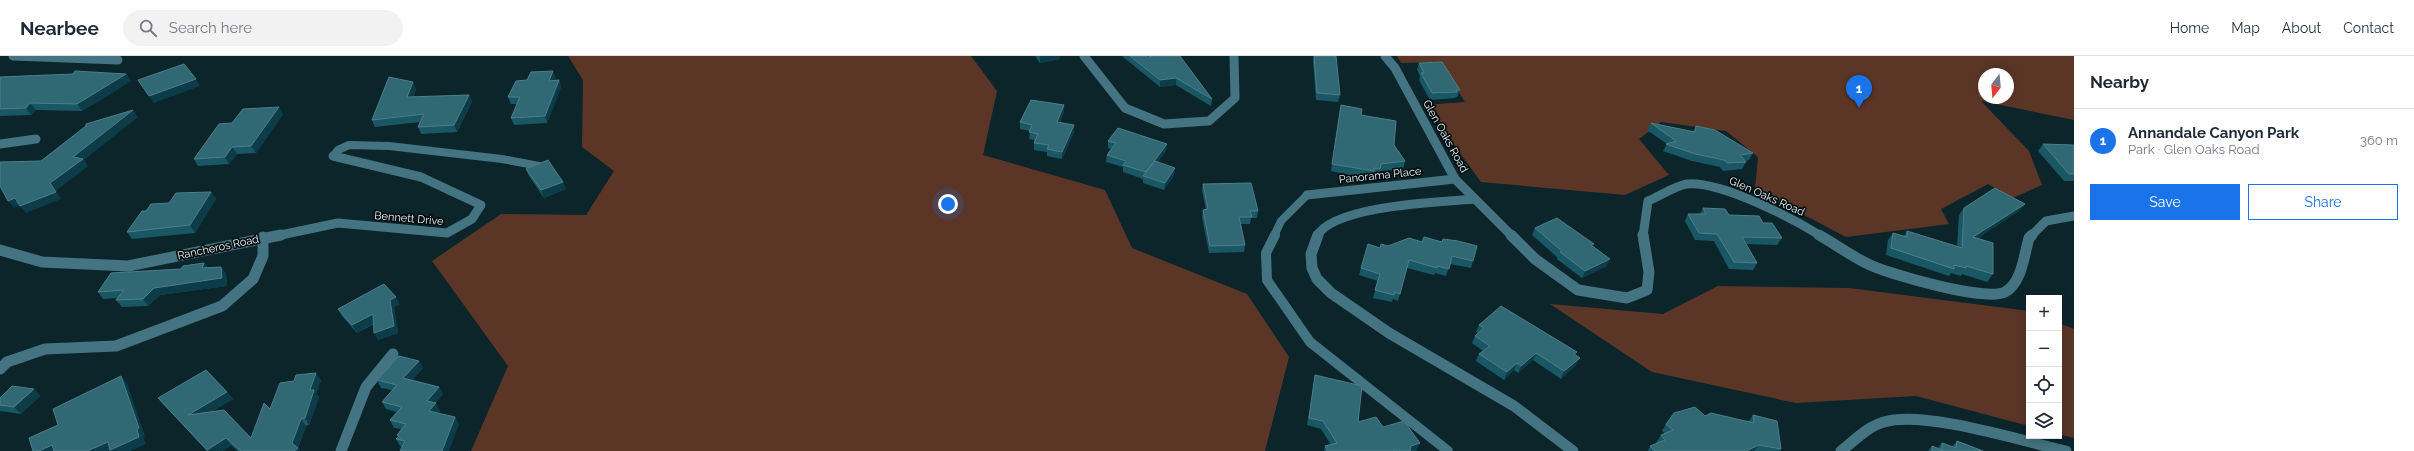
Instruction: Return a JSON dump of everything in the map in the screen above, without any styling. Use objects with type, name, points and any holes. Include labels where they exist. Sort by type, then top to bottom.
[{"type":"street","points":[[14,56],[118,60]]},
{"type":"street","points":[[1084,56],[1125,108],[1164,124],[1209,121],[1235,98],[1234,56]]},
{"type":"street","name":"Glen Oaks Road","points":[[1385,56],[1395,68],[1455,179],[1535,259],[1578,290],[1627,298],[1646,290],[1649,272],[1642,240],[1648,201],[1687,184],[1721,189],[1790,217],[1867,264],[1945,288],[1978,294],[2004,292],[2016,283],[2029,238],[2046,220],[2074,216]]},
{"type":"street","points":[[0,144],[36,139]]},
{"type":"street","name":"Bennett Drive","points":[[263,237],[338,223],[448,233],[472,219],[481,205],[421,177],[333,156]]},
{"type":"street","name":"Panorama Place","points":[[1307,194],[1455,179]]},
{"type":"street","points":[[1475,199],[1359,212],[1326,225],[1317,235],[1313,245],[1314,273],[1324,286],[1384,330],[1506,401],[1542,425],[1573,451]]},
{"type":"street","name":"Rancheros Road","points":[[0,250],[42,262],[128,266],[263,237],[263,256],[254,279],[222,306],[116,346],[45,349],[7,362],[0,369]]},
{"type":"street","points":[[341,451],[366,387],[393,354]]},
{"type":"street","points":[[1841,451],[1884,421],[1899,418],[1925,420],[2066,451]]},
{"type":"lane","points":[[333,156],[338,150],[349,145],[389,146],[502,159],[539,166]]},
{"type":"lane","points":[[1307,194],[1281,221],[1266,254],[1267,280],[1310,342],[1448,451]]},
{"type":"shaded area","points":[[568,56],[971,56],[997,91],[983,155],[1105,190],[1132,248],[1247,294],[1289,357],[1265,451],[471,451],[508,366],[432,261],[501,214],[586,215],[614,171],[582,147],[583,80]]},
{"type":"shaded area","points":[[1397,56],[2074,56],[2074,120],[1996,104],[2014,104],[2014,68],[1978,68],[1978,104],[1984,104],[2029,151],[2042,185],[2013,198],[1988,184],[1941,209],[1949,224],[1846,237],[1755,189],[1758,157],[1726,131],[1661,122],[1639,139],[1669,175],[1625,195],[1481,182],[1425,105],[1465,102],[1440,62],[1401,63]]},
{"type":"shaded area","points":[[1718,286],[1849,288],[2026,311],[2026,425],[1916,396],[1796,403],[1652,372],[1550,304],[1663,314]]},
{"type":"shaded area","points":[[2062,324],[2074,329],[2074,438],[2062,435]]},
{"type":"building","points":[[1130,56],[1180,56],[1212,99],[1176,78],[1160,80]]},
{"type":"building","points":[[1314,56],[1336,56],[1340,95],[1317,93]]},
{"type":"building","points":[[1442,62],[1460,90],[1456,90],[1457,92],[1432,93],[1421,73],[1424,73],[1419,63]]},
{"type":"building","points":[[184,64],[196,79],[149,96],[138,80]]},
{"type":"building","points":[[75,71],[126,74],[77,104],[30,103],[26,108],[0,109],[0,77],[73,74]]},
{"type":"building","points":[[553,71],[549,81],[559,80],[545,116],[511,118],[520,97],[508,97],[516,81],[527,80],[531,72]]},
{"type":"building","points":[[389,77],[413,82],[407,97],[469,95],[454,125],[418,127],[424,114],[372,120]]},
{"type":"building","points":[[1031,100],[1064,105],[1057,122],[1074,125],[1062,152],[1047,149],[1049,145],[1034,143],[1038,134],[1029,132],[1032,125],[1020,122]]},
{"type":"building","points":[[1341,105],[1362,109],[1361,115],[1396,121],[1394,145],[1405,161],[1381,164],[1380,169],[1374,168],[1374,171],[1332,164]]},
{"type":"building","points":[[279,107],[251,146],[232,147],[225,157],[194,159],[219,124],[232,123],[243,109]]},
{"type":"building","points":[[133,110],[73,157],[83,159],[50,183],[56,192],[20,206],[15,198],[8,201],[0,186],[0,162],[41,161],[86,126],[86,124]]},
{"type":"building","points":[[1651,123],[1695,132],[1696,126],[1715,130],[1753,153],[1740,155],[1746,162],[1727,163],[1724,160],[1695,154],[1666,144],[1676,141]]},
{"type":"building","points":[[1118,128],[1167,144],[1146,172],[1123,165],[1126,161],[1107,155],[1116,143],[1108,141]]},
{"type":"building","points":[[2043,144],[2074,145],[2074,174],[2069,174]]},
{"type":"building","points":[[548,160],[563,182],[541,190],[526,169]]},
{"type":"building","points":[[1155,161],[1175,168],[1165,183],[1143,176]]},
{"type":"building","points":[[1251,183],[1258,211],[1250,211],[1252,217],[1239,217],[1245,245],[1210,246],[1203,210],[1208,209],[1203,184]]},
{"type":"building","points":[[1995,188],[2025,204],[1973,237],[1993,243],[1993,274],[1966,266],[1966,268],[1954,265],[1954,269],[1891,248],[1893,233],[1907,237],[1907,231],[1962,248],[1964,208]]},
{"type":"building","points":[[211,192],[190,225],[127,232],[142,211],[146,211],[151,204],[169,203],[176,193]]},
{"type":"building","points":[[1703,208],[1725,209],[1729,215],[1759,216],[1763,223],[1772,223],[1782,238],[1742,237],[1757,263],[1734,262],[1717,234],[1699,233],[1688,214],[1706,214]]},
{"type":"building","points":[[1557,218],[1594,244],[1591,245],[1610,259],[1585,271],[1560,252],[1562,251],[1535,228]]},
{"type":"building","points":[[1424,237],[1442,242],[1443,239],[1477,246],[1473,261],[1452,256],[1449,269],[1437,266],[1437,268],[1409,260],[1400,294],[1395,292],[1394,295],[1375,290],[1380,274],[1361,268],[1368,244],[1380,248],[1381,244],[1388,246],[1409,238],[1422,242]]},
{"type":"building","points":[[204,263],[202,268],[221,267],[222,278],[154,288],[143,299],[116,300],[124,290],[98,292],[111,273],[181,269],[183,266]]},
{"type":"building","points":[[384,284],[396,297],[390,300],[394,326],[374,333],[373,314],[352,325],[338,309]]},
{"type":"building","points":[[1501,306],[1577,352],[1574,354],[1580,358],[1564,371],[1536,353],[1521,366],[1517,363],[1507,372],[1479,354],[1490,346],[1475,336],[1484,328],[1479,325]]},
{"type":"building","points":[[399,356],[419,361],[403,378],[439,387],[427,401],[436,403],[429,411],[455,417],[442,451],[400,451],[405,441],[396,439],[399,436],[397,435],[406,424],[390,420],[402,407],[382,402],[397,385],[377,380]]},
{"type":"building","points":[[206,370],[227,392],[188,415],[224,410],[251,438],[264,403],[270,409],[280,383],[294,381],[296,375],[316,373],[310,390],[314,390],[305,418],[301,419],[292,443],[298,448],[294,451],[241,451],[226,438],[207,450],[158,398]]},
{"type":"building","points":[[1315,375],[1362,386],[1358,422],[1376,417],[1383,427],[1404,421],[1420,443],[1411,446],[1410,451],[1328,451],[1325,446],[1337,443],[1323,421],[1309,418]]},
{"type":"building","points":[[121,376],[139,428],[137,429],[139,437],[110,450],[108,442],[87,451],[54,451],[52,445],[39,451],[33,451],[29,438],[58,425],[53,409]]},
{"type":"building","points":[[12,386],[34,389],[14,407],[0,405],[0,398]]},
{"type":"building","points":[[1695,407],[1705,416],[1711,413],[1754,423],[1753,415],[1777,421],[1781,449],[1759,445],[1746,451],[1655,451],[1650,446],[1665,440],[1661,435],[1673,430],[1666,424],[1674,413]]},
{"type":"building","points":[[1957,441],[1983,451],[1932,451],[1932,446],[1942,450],[1942,443],[1956,448]]},
{"type":"place","name":"Annandale Canyon Park","points":[[1859,108]]}]
